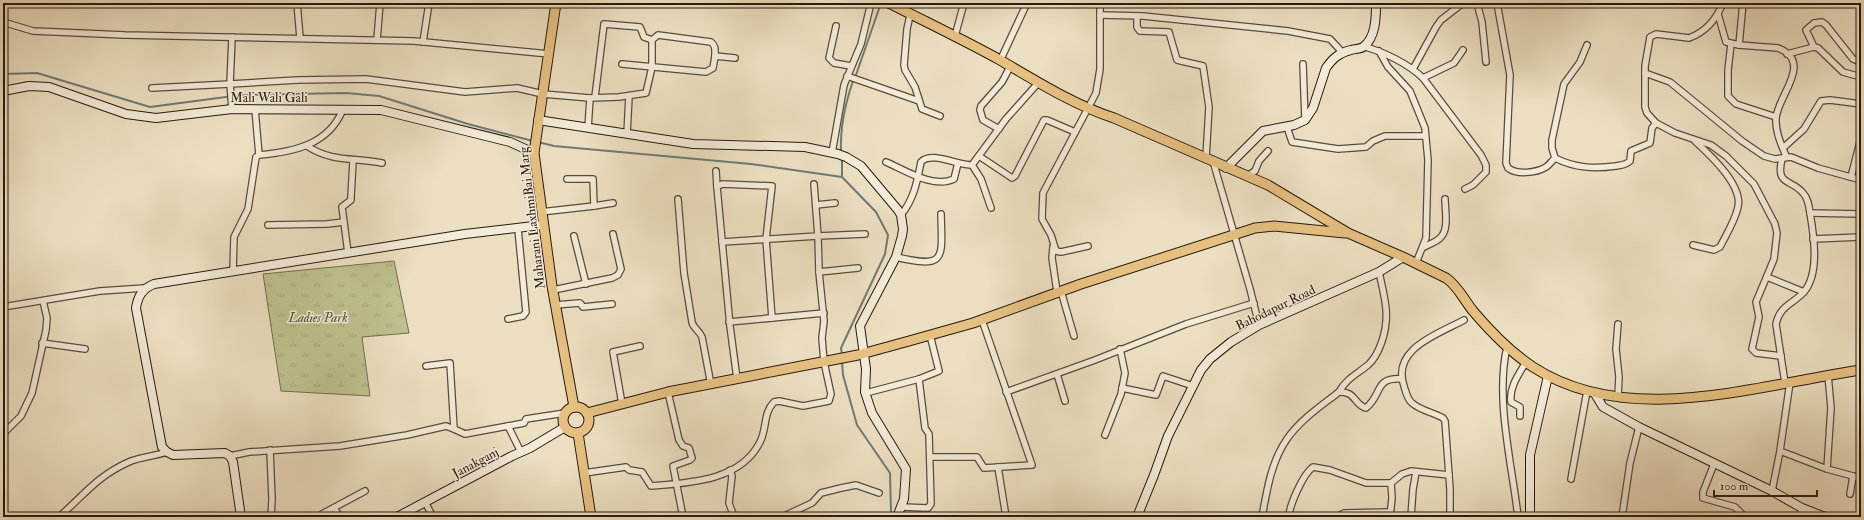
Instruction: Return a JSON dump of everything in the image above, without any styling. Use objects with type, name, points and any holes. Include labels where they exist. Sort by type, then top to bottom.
[{"type":"main road","name":"Maharani LaxhmiBai Marg","points":[[556,3],[534,149],[542,225],[574,407]]},
{"type":"main road","points":[[889,3],[956,36],[1088,110],[1114,118],[1268,185],[1348,233],[1416,263],[1452,282],[1473,311],[1507,347],[1526,362],[1548,376],[1565,384],[1591,392],[1618,396],[1645,398],[1712,397],[1788,382],[1861,370]]},
{"type":"main road","points":[[587,413],[668,392],[861,354],[930,335],[982,320],[1059,292],[1256,228],[1274,226],[1348,233]]},
{"type":"main road","points":[[574,407],[582,408],[587,413],[589,420],[587,428],[578,433],[570,432],[565,427],[563,420],[565,413],[574,407]]},
{"type":"main road","points":[[578,433],[591,517]]},
{"type":"street","points":[[297,3],[300,38]]},
{"type":"street","points":[[378,40],[380,3]]},
{"type":"street","points":[[423,42],[429,3]]},
{"type":"street","points":[[839,155],[847,76],[861,44],[871,3]]},
{"type":"street","points":[[956,36],[964,3]]},
{"type":"street","points":[[1000,61],[1027,3]]},
{"type":"street","points":[[1074,336],[1059,292],[1052,258],[1054,247],[1051,235],[1042,219],[1042,201],[1044,193],[1096,93],[1099,79],[1100,3]]},
{"type":"street","points":[[1363,46],[1373,32],[1376,3]]},
{"type":"street","points":[[1413,69],[1441,20],[1463,3]]},
{"type":"street","points":[[1477,3],[1482,22],[1486,62]]},
{"type":"street","points":[[1497,3],[1510,75],[1506,163],[1508,168],[1521,172],[1547,167],[1555,158]]},
{"type":"street","points":[[1723,3],[1718,14],[1710,25],[1689,38],[1653,35],[1649,41],[1645,73],[1645,107],[1647,113],[1656,123],[1675,133],[1711,145],[1726,156],[1754,184],[1770,212],[1777,233],[1774,259],[1756,302],[1759,317],[1752,349],[1756,353],[1781,356]]},
{"type":"street","points":[[1739,45],[1743,3]]},
{"type":"street","points":[[910,14],[907,29],[904,65],[905,70],[915,86],[922,109],[940,116]]},
{"type":"street","points":[[1718,14],[1726,42],[1739,45],[1778,48],[1787,54],[1792,60],[1795,71],[1780,102],[1776,117],[1784,157],[1781,170],[1782,177],[1803,192],[1808,202],[1813,239],[1814,271],[1811,282],[1804,292],[1793,303],[1781,310],[1776,324],[1781,356],[1788,382],[1780,451],[1772,491]]},
{"type":"street","points":[[1100,15],[1137,16],[1288,32],[1330,39],[1342,52]]},
{"type":"street","points":[[1137,16],[1137,27],[1140,32],[1169,32],[1177,60],[1203,66],[1209,107],[1209,160],[1234,236],[1259,325]]},
{"type":"street","points":[[3,22],[33,31],[423,42],[549,54]]},
{"type":"street","points":[[1814,47],[1806,30],[1814,23],[1822,22],[1826,24],[1853,58],[1861,62]]},
{"type":"street","points":[[588,128],[604,24],[640,28],[644,37],[652,40]]},
{"type":"street","points":[[836,26],[829,58],[834,63],[852,66]]},
{"type":"street","points":[[622,64],[706,72],[713,68],[716,50],[711,42],[658,35],[652,40]]},
{"type":"street","points":[[232,37],[230,84],[232,105]]},
{"type":"street","points":[[152,88],[298,80],[366,79],[466,92],[517,88],[543,94],[592,98],[629,96],[646,93],[652,67],[652,40]]},
{"type":"street","points":[[1731,44],[1728,70],[1728,96],[1736,104],[1776,117]]},
{"type":"street","points":[[1555,158],[1552,148],[1552,140],[1564,84],[1580,62],[1587,45]]},
{"type":"street","points":[[1226,168],[1263,131],[1287,127],[1305,120],[1313,108],[1326,68],[1334,58],[1342,52],[1363,46],[1379,51],[1413,69],[1423,78],[1481,155],[1486,165],[1486,172],[1484,176],[1465,189]]},
{"type":"street","points":[[1787,54],[1814,47],[1821,49],[1843,72],[1861,77]]},
{"type":"street","points":[[1423,78],[1454,63],[1463,50]]},
{"type":"street","points":[[1379,51],[1388,67],[1410,91],[1423,121],[1428,202],[1426,238],[1424,247],[1416,263]]},
{"type":"street","points":[[715,56],[735,58]]},
{"type":"street","points":[[1303,64],[1305,120]]},
{"type":"street","points":[[999,129],[983,120],[980,110],[1002,82],[1010,66]]},
{"type":"street","points":[[1645,73],[1670,82],[1742,141],[1764,156],[1775,159],[1784,157],[1861,180]]},
{"type":"street","points":[[847,76],[919,101]]},
{"type":"street","points":[[972,165],[999,129],[1039,82]]},
{"type":"street","name":"Mali Wali Gali","points":[[3,91],[29,86],[49,87],[126,114],[156,118],[232,105],[255,109],[369,109],[394,113],[534,149]]},
{"type":"street","points":[[627,134],[629,96]]},
{"type":"street","points":[[1783,148],[1804,129],[1821,101],[1830,100],[1861,104]]},
{"type":"street","points":[[255,109],[259,155]]},
{"type":"street","points":[[233,272],[234,237],[248,209],[254,161],[259,155],[290,151],[307,146],[338,123],[343,109]]},
{"type":"street","points":[[979,156],[1012,178],[1015,176],[1033,145],[1044,120],[1048,120],[1075,132]]},
{"type":"street","points":[[1555,158],[1583,168],[1607,167],[1626,164],[1630,161],[1631,150],[1650,144],[1652,128],[1656,123]]},
{"type":"street","points":[[537,124],[588,128],[693,144],[805,147],[839,155],[861,166],[869,174],[895,204],[901,215],[902,236],[896,257],[861,322],[860,335],[861,354],[866,369],[866,393],[872,413],[882,432],[893,446],[906,469],[904,499],[897,517]]},
{"type":"street","points":[[1287,127],[1292,142],[1338,149],[1366,147],[1373,141],[1385,136],[1425,136]]},
{"type":"street","points":[[1693,140],[1722,170],[1736,191],[1739,202],[1736,215],[1720,247],[1714,250],[1693,245]]},
{"type":"street","points":[[1852,177],[1860,142]]},
{"type":"street","points":[[307,146],[323,155],[353,161],[368,160],[382,163]]},
{"type":"street","points":[[1247,176],[1255,171],[1263,155],[1268,151]]},
{"type":"street","points":[[901,215],[910,204],[918,176],[920,162],[928,157],[972,165],[981,179],[991,208]]},
{"type":"street","points":[[348,253],[342,208],[351,200],[352,196],[353,161]]},
{"type":"street","points":[[886,162],[926,180],[933,181],[951,181],[956,176],[958,163]]},
{"type":"street","points":[[716,171],[729,322],[737,379]]},
{"type":"street","points":[[567,180],[593,178],[594,206]]},
{"type":"street","points":[[717,187],[726,183],[772,186],[766,239],[772,318]]},
{"type":"street","points":[[584,473],[626,467],[629,470],[642,472],[652,486],[677,484],[714,477],[730,470],[746,460],[760,442],[764,420],[774,402],[779,401],[803,406],[829,401],[831,394],[828,361],[822,338],[824,313],[819,272],[814,184]]},
{"type":"street","points":[[678,199],[684,273],[692,322],[702,336],[711,384]]},
{"type":"street","points":[[1424,247],[1443,235],[1446,214],[1445,199]]},
{"type":"street","points":[[541,212],[613,203]]},
{"type":"street","points":[[816,205],[835,203]]},
{"type":"street","points":[[1810,213],[1861,214]]},
{"type":"street","points":[[896,257],[926,263],[936,259],[941,250],[940,214]]},
{"type":"street","points":[[268,224],[327,224],[344,222]]},
{"type":"street","points":[[3,307],[100,292],[145,288],[154,284],[464,234],[518,229],[542,225]]},
{"type":"street","points":[[508,319],[523,316],[526,312],[518,229]]},
{"type":"street","points":[[553,290],[586,284],[612,278],[618,275],[621,269],[613,234]]},
{"type":"street","points":[[722,242],[866,234]]},
{"type":"street","points":[[574,236],[586,284]]},
{"type":"street","points":[[1813,239],[1861,237]]},
{"type":"street","points":[[1054,247],[1056,251],[1062,252],[1088,246]]},
{"type":"street","name":"Bahodapur Road","points":[[1137,517],[1168,436],[1201,370],[1210,359],[1231,342],[1259,325],[1379,272],[1403,257]]},
{"type":"street","points":[[819,272],[858,268]]},
{"type":"street","points":[[1262,517],[1271,470],[1287,440],[1320,407],[1339,392],[1348,379],[1374,358],[1384,337],[1387,325],[1387,315],[1379,272]]},
{"type":"street","points":[[1767,276],[1804,292]]},
{"type":"street","points":[[145,288],[137,300],[136,308],[160,439],[167,452],[173,455],[225,453],[230,456],[233,462],[242,517]]},
{"type":"street","points":[[4,430],[22,416],[32,393],[46,330],[47,318],[43,301]]},
{"type":"street","points":[[555,305],[580,303],[583,307],[612,304]]},
{"type":"street","points":[[1006,392],[1186,324],[1254,303]]},
{"type":"street","points":[[729,322],[824,313]]},
{"type":"street","points":[[930,457],[977,457],[980,460],[982,468],[1030,466],[1032,463],[982,320]]},
{"type":"street","points":[[1450,517],[1445,421],[1443,418],[1412,403],[1408,397],[1402,379],[1401,368],[1412,351],[1423,342],[1464,320]]},
{"type":"street","points":[[1618,324],[1616,349],[1619,377],[1618,396]]},
{"type":"street","points":[[866,393],[939,372],[930,335]]},
{"type":"street","points":[[42,343],[85,349]]},
{"type":"street","points":[[622,404],[613,352],[640,346]]},
{"type":"street","points":[[1507,347],[1503,364],[1503,394],[1512,482],[1518,517]]},
{"type":"street","points":[[1105,435],[1122,388],[1125,373],[1120,349]]},
{"type":"street","points":[[426,366],[450,362],[454,429]]},
{"type":"street","points":[[1520,416],[1520,407],[1511,402],[1510,396],[1514,383],[1526,362]]},
{"type":"street","points":[[1057,374],[1066,402]]},
{"type":"street","points":[[1827,468],[1831,414],[1828,375]]},
{"type":"street","points":[[1122,388],[1156,395],[1163,376],[1193,386]]},
{"type":"street","points":[[1530,517],[1530,455],[1548,376]]},
{"type":"street","points":[[1339,392],[1350,393],[1362,407],[1366,408],[1383,382],[1392,378],[1402,379]]},
{"type":"street","points":[[902,507],[930,506],[929,434],[925,428],[919,379]]},
{"type":"street","points":[[668,392],[679,440],[683,446],[689,448],[692,458],[673,466],[683,517]]},
{"type":"street","points":[[1591,392],[1603,407],[1639,427],[1772,491],[1802,508],[1825,517]]},
{"type":"street","points":[[1571,479],[1591,392]]},
{"type":"street","points":[[230,456],[241,453],[270,450],[340,446],[407,435],[446,426],[465,434],[524,423],[526,419],[565,413]]},
{"type":"street","points":[[508,426],[521,452]]},
{"type":"street","name":"Janakganj","points":[[397,517],[405,515],[425,502],[521,452],[565,427]]},
{"type":"street","points":[[1622,517],[1630,462],[1639,427]]},
{"type":"street","points":[[270,450],[272,499],[271,517]]},
{"type":"street","points":[[1780,451],[1861,479]]},
{"type":"street","points":[[59,517],[92,484],[131,461],[167,452]]},
{"type":"street","points":[[1714,464],[1703,492],[1703,498],[1736,507],[1745,517]]},
{"type":"street","points":[[998,467],[1006,517]]},
{"type":"street","points":[[1289,517],[1290,509],[1305,475],[1313,467],[1330,470],[1366,483],[1391,483],[1402,474],[1411,471],[1449,475]]},
{"type":"street","points":[[730,470],[732,476],[729,503],[734,517]]},
{"type":"street","points":[[1411,517],[1412,497],[1416,472]]},
{"type":"street","points":[[1850,494],[1853,476]]},
{"type":"street","points":[[1336,517],[1344,513],[1390,514],[1391,483]]},
{"type":"street","points":[[782,517],[812,503],[822,493],[841,488],[856,485],[879,494]]},
{"type":"street","points":[[322,514],[365,491]]},
{"type":"street","points":[[425,502],[433,517]]},
{"type":"street","points":[[334,508],[340,517]]},
{"type":"street","points":[[1800,517],[1802,508]]},
{"type":"street","points":[[3,514],[6,517]]},
{"type":"green space","name":"Ladies Park","points":[[394,261],[409,333],[362,337],[370,396],[281,391],[263,274]]},
{"type":"waterway","points":[[856,75],[881,3]]},
{"type":"waterway","points":[[3,74],[37,73],[150,107],[241,95],[346,93],[379,96],[468,124],[533,141]]},
{"type":"waterway","points":[[841,152],[841,134],[844,116],[853,81]]},
{"type":"waterway","points":[[538,142],[554,146],[751,164],[842,177],[876,212],[888,235],[885,254],[841,348],[842,355]]},
{"type":"waterway","points":[[842,159],[842,177]]},
{"type":"waterway","points":[[842,362],[843,375],[857,425],[890,473],[891,512],[888,517]]}]
